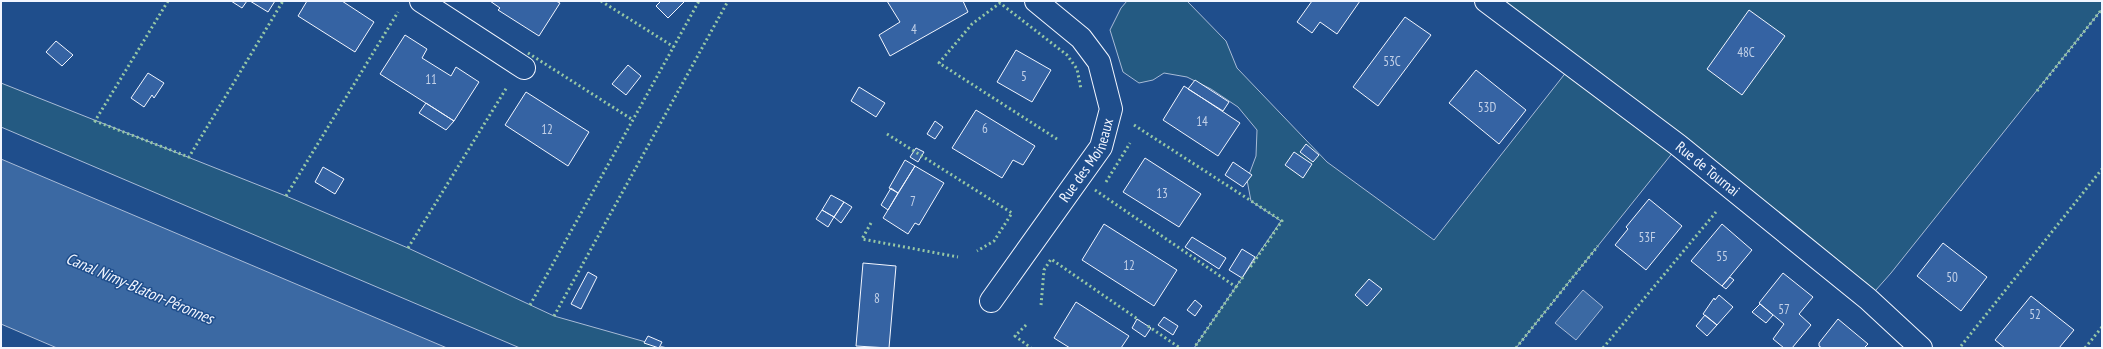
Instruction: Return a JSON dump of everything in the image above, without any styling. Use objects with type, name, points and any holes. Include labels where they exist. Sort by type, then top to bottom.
[{"type":"street","name":"Rue des Moineaux","points":[[991,301],[1101,147],[1111,109],[1098,62],[1081,38],[1036,1]]},
{"type":"street","name":"Rue de Tournai","points":[[1486,1],[1690,155],[1868,299],[1921,348]]},
{"type":"street","points":[[424,2],[524,68]]},
{"type":"shaded area","points":[[1127,1],[1187,1],[1226,41],[1237,68],[1327,162],[1434,240],[1571,66],[1486,1],[2102,1],[2102,9],[1891,273],[1868,299],[1678,146],[1516,348],[1194,348],[1281,221],[1251,201],[1247,180],[1256,156],[1257,130],[1238,107],[1211,89],[1187,77],[1164,73],[1153,80],[1139,83],[1123,72],[1110,30],[1121,8]]},
{"type":"shaded area","points":[[1,83],[286,196],[408,248],[554,316],[667,348],[520,348],[1,127]]},
{"type":"water","name":"Canal Nimy-Blaton-Péronnes","points":[[1,159],[447,348],[57,348],[1,324]]},
{"type":"water","points":[[1583,290],[1603,307],[1576,340],[1555,323]]},
{"type":"building","points":[[231,1],[247,1],[242,8]]},
{"type":"building","points":[[250,1],[275,1],[268,12]]},
{"type":"building","points":[[307,1],[342,1],[374,22],[355,52],[298,16]]},
{"type":"building","points":[[490,1],[556,1],[560,3],[539,36],[498,10],[500,8]]},
{"type":"building","points":[[661,1],[684,2],[668,18],[656,6]]},
{"type":"building","points":[[887,1],[963,1],[968,12],[890,56],[879,35],[900,22]]},
{"type":"building","points":[[1312,1],[1360,1],[1337,34],[1320,22],[1312,33],[1297,22]]},
{"type":"building","points":[[1749,10],[1785,36],[1742,95],[1707,69]]},
{"type":"building","points":[[1405,17],[1431,35],[1378,106],[1353,87]]},
{"type":"building","points":[[405,35],[427,49],[422,58],[451,76],[456,67],[479,82],[454,121],[380,74]]},
{"type":"building","points":[[56,41],[73,55],[62,66],[46,52]]},
{"type":"building","points":[[1016,50],[1051,70],[1032,102],[997,82]]},
{"type":"building","points":[[628,65],[641,76],[626,95],[612,84]]},
{"type":"building","points":[[1476,70],[1526,110],[1499,144],[1449,103]]},
{"type":"building","points":[[148,73],[164,83],[154,98],[152,95],[144,107],[131,98]]},
{"type":"building","points":[[1195,80],[1229,102],[1223,111],[1188,89]]},
{"type":"building","points":[[1184,86],[1240,123],[1218,156],[1163,120]]},
{"type":"building","points":[[859,87],[885,103],[876,117],[851,101]]},
{"type":"building","points":[[526,92],[589,132],[568,166],[505,125]]},
{"type":"building","points":[[426,103],[454,121],[446,130],[419,113]]},
{"type":"building","points":[[976,110],[1035,146],[1023,165],[1013,160],[1002,178],[952,148]]},
{"type":"building","points":[[935,121],[943,127],[935,139],[927,134]]},
{"type":"building","points":[[1306,144],[1319,155],[1313,162],[1300,152]]},
{"type":"building","points":[[916,148],[924,152],[918,162],[910,157]]},
{"type":"building","points":[[1294,152],[1312,164],[1303,178],[1285,165]]},
{"type":"building","points":[[1145,158],[1201,194],[1179,227],[1123,192]]},
{"type":"building","points":[[905,160],[915,166],[898,193],[889,188]]},
{"type":"building","points":[[1233,162],[1252,175],[1243,187],[1225,175]]},
{"type":"building","points":[[915,166],[944,183],[919,225],[915,223],[908,234],[883,218]]},
{"type":"building","points":[[323,167],[344,179],[335,194],[315,182]]},
{"type":"building","points":[[891,188],[898,193],[888,210],[881,205]]},
{"type":"building","points":[[831,195],[844,202],[834,217],[822,210]]},
{"type":"building","points":[[1649,199],[1682,226],[1646,270],[1615,245],[1628,229],[1626,227]]},
{"type":"building","points":[[844,202],[852,207],[841,223],[834,217]]},
{"type":"building","points":[[822,210],[834,217],[828,227],[816,219]]},
{"type":"building","points":[[1104,224],[1177,270],[1154,306],[1082,260]]},
{"type":"building","points":[[1722,224],[1752,250],[1722,286],[1691,261]]},
{"type":"building","points":[[1192,237],[1226,258],[1219,269],[1185,247]]},
{"type":"building","points":[[1943,243],[1987,277],[1961,311],[1917,276]]},
{"type":"building","points":[[1242,249],[1255,257],[1242,278],[1229,270]]},
{"type":"building","points":[[863,263],[896,266],[889,348],[856,346]]},
{"type":"building","points":[[588,272],[597,277],[581,309],[571,304]]},
{"type":"building","points":[[1783,273],[1813,297],[1799,314],[1811,325],[1792,348],[1784,348],[1773,339],[1784,324],[1759,303]]},
{"type":"building","points":[[1730,277],[1734,280],[1726,289],[1722,286]]},
{"type":"building","points":[[1369,279],[1382,289],[1367,306],[1355,295]]},
{"type":"building","points":[[1719,295],[1733,307],[1717,325],[1703,314],[1714,298],[1715,300]]},
{"type":"building","points":[[2031,296],[2074,330],[2059,348],[2005,348],[1995,340]]},
{"type":"building","points":[[1195,300],[1202,306],[1195,316],[1187,310]]},
{"type":"building","points":[[1076,302],[1129,336],[1121,348],[1070,348],[1054,338]]},
{"type":"building","points":[[1760,304],[1773,315],[1766,323],[1752,312]]},
{"type":"building","points":[[1705,315],[1717,325],[1707,336],[1696,326]]},
{"type":"building","points":[[1164,317],[1178,326],[1173,335],[1158,325]]},
{"type":"building","points":[[1137,319],[1151,328],[1145,337],[1132,328]]},
{"type":"building","points":[[1838,319],[1868,344],[1864,348],[1822,348],[1819,346],[1819,343]]},
{"type":"building","points":[[648,336],[662,342],[659,348],[644,343]]},
{"type":"hedge","points":[[168,1],[95,121],[189,157],[283,1]]},
{"type":"hedge","points":[[601,1],[674,47]]},
{"type":"hedge","points":[[530,305],[699,1]]},
{"type":"hedge","points":[[554,316],[728,1]]},
{"type":"hedge","points":[[1057,139],[939,63],[972,24],[1000,3],[1067,55],[1077,69],[1081,89]]},
{"type":"hedge","points":[[2037,91],[2102,9]]},
{"type":"hedge","points":[[286,196],[398,12]]},
{"type":"hedge","points":[[528,53],[633,120]]},
{"type":"hedge","points":[[408,248],[507,87]]},
{"type":"hedge","points":[[1134,125],[1282,221],[1249,269]]},
{"type":"hedge","points":[[887,134],[1012,213],[994,241],[977,251]]},
{"type":"hedge","points":[[1106,182],[1130,143]]},
{"type":"hedge","points":[[1961,346],[2102,169]]},
{"type":"hedge","points":[[1095,190],[1236,287],[1194,348]]},
{"type":"hedge","points":[[1603,348],[1716,212]]},
{"type":"hedge","points":[[871,223],[862,239],[958,257]]},
{"type":"hedge","points":[[1516,348],[1598,246]]},
{"type":"hedge","points":[[1041,305],[1044,270],[1051,259],[1139,320]]},
{"type":"hedge","points":[[1236,287],[1243,277]]},
{"type":"hedge","points":[[1026,325],[1015,336],[1031,348]]},
{"type":"hedge","points":[[1148,326],[1180,348]]},
{"type":"hedge","points":[[2085,348],[2102,327]]}]
